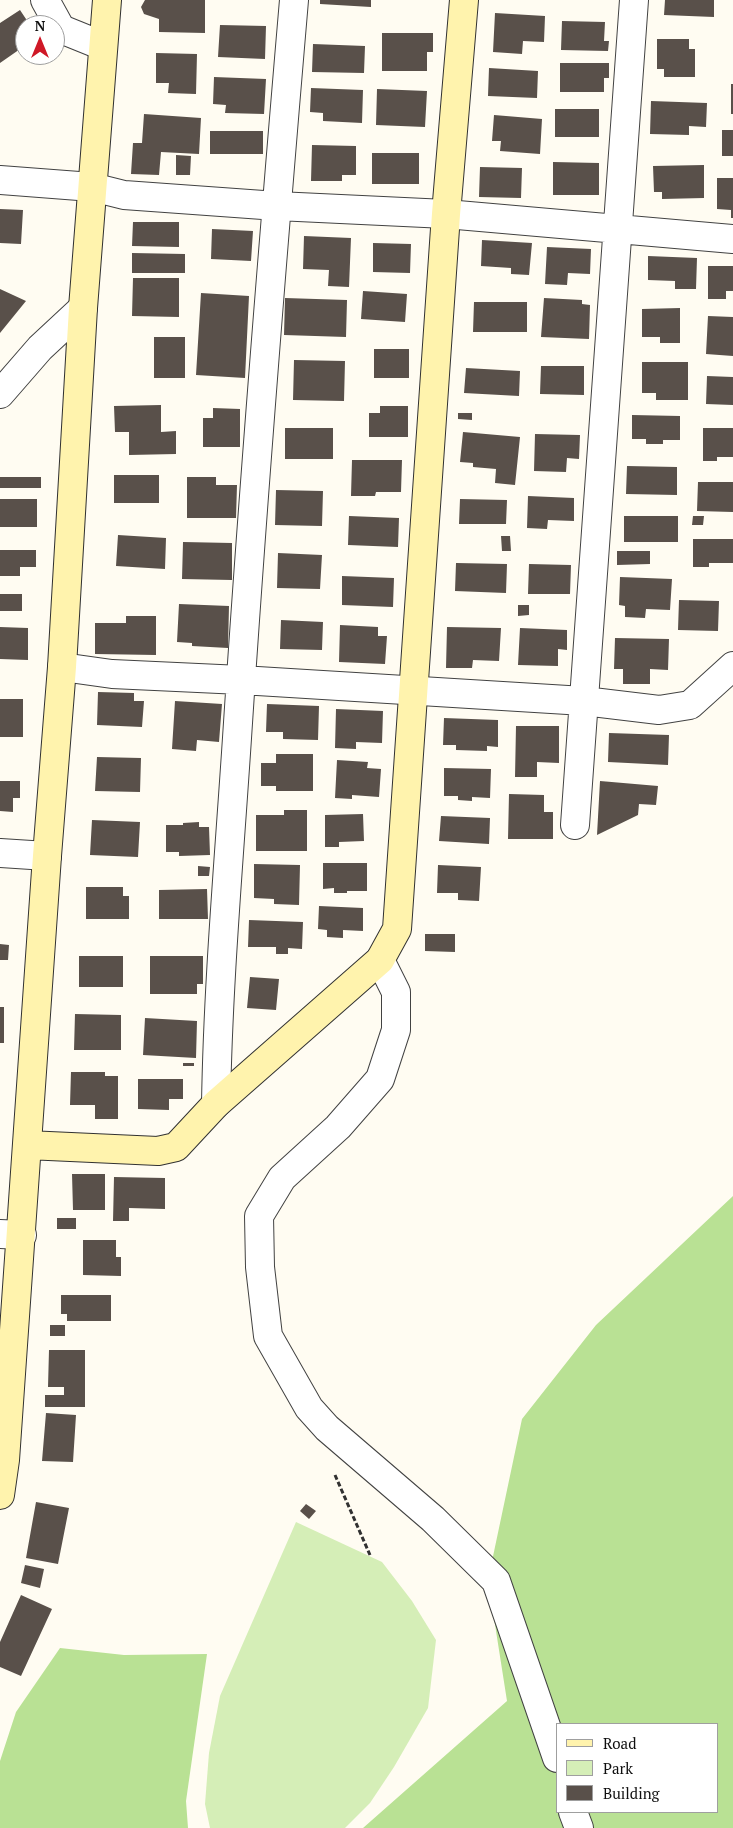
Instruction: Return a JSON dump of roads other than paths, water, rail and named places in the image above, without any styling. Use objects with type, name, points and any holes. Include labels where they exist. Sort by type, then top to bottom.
[{"type":"street","points":[[45,0],[61,29],[103,46]]},
{"type":"street","points":[[0,1494],[5,1460],[11,1235],[27,1145],[62,667],[83,308],[107,0]]},
{"type":"street","points":[[216,1104],[225,914],[241,680],[294,0]]},
{"type":"street","points":[[27,1145],[158,1152],[176,1148],[216,1104],[380,960],[397,929],[446,214],[464,0]]},
{"type":"street","points":[[575,825],[634,0]]},
{"type":"street","points":[[0,180],[92,186],[124,195],[277,206],[446,214],[733,239]]},
{"type":"street","points":[[0,394],[40,348],[83,308]]},
{"type":"street","points":[[62,667],[112,674],[584,701],[659,710],[690,705],[733,666]]},
{"type":"street","points":[[0,853],[47,856]]},
{"type":"street","points":[[380,960],[396,992],[396,1030],[380,1079],[338,1127],[282,1178],[258,1216],[260,1267],[268,1336],[309,1408],[327,1428],[433,1519],[496,1581],[556,1755]]},
{"type":"street","points":[[573,1813],[579,1828]]}]
